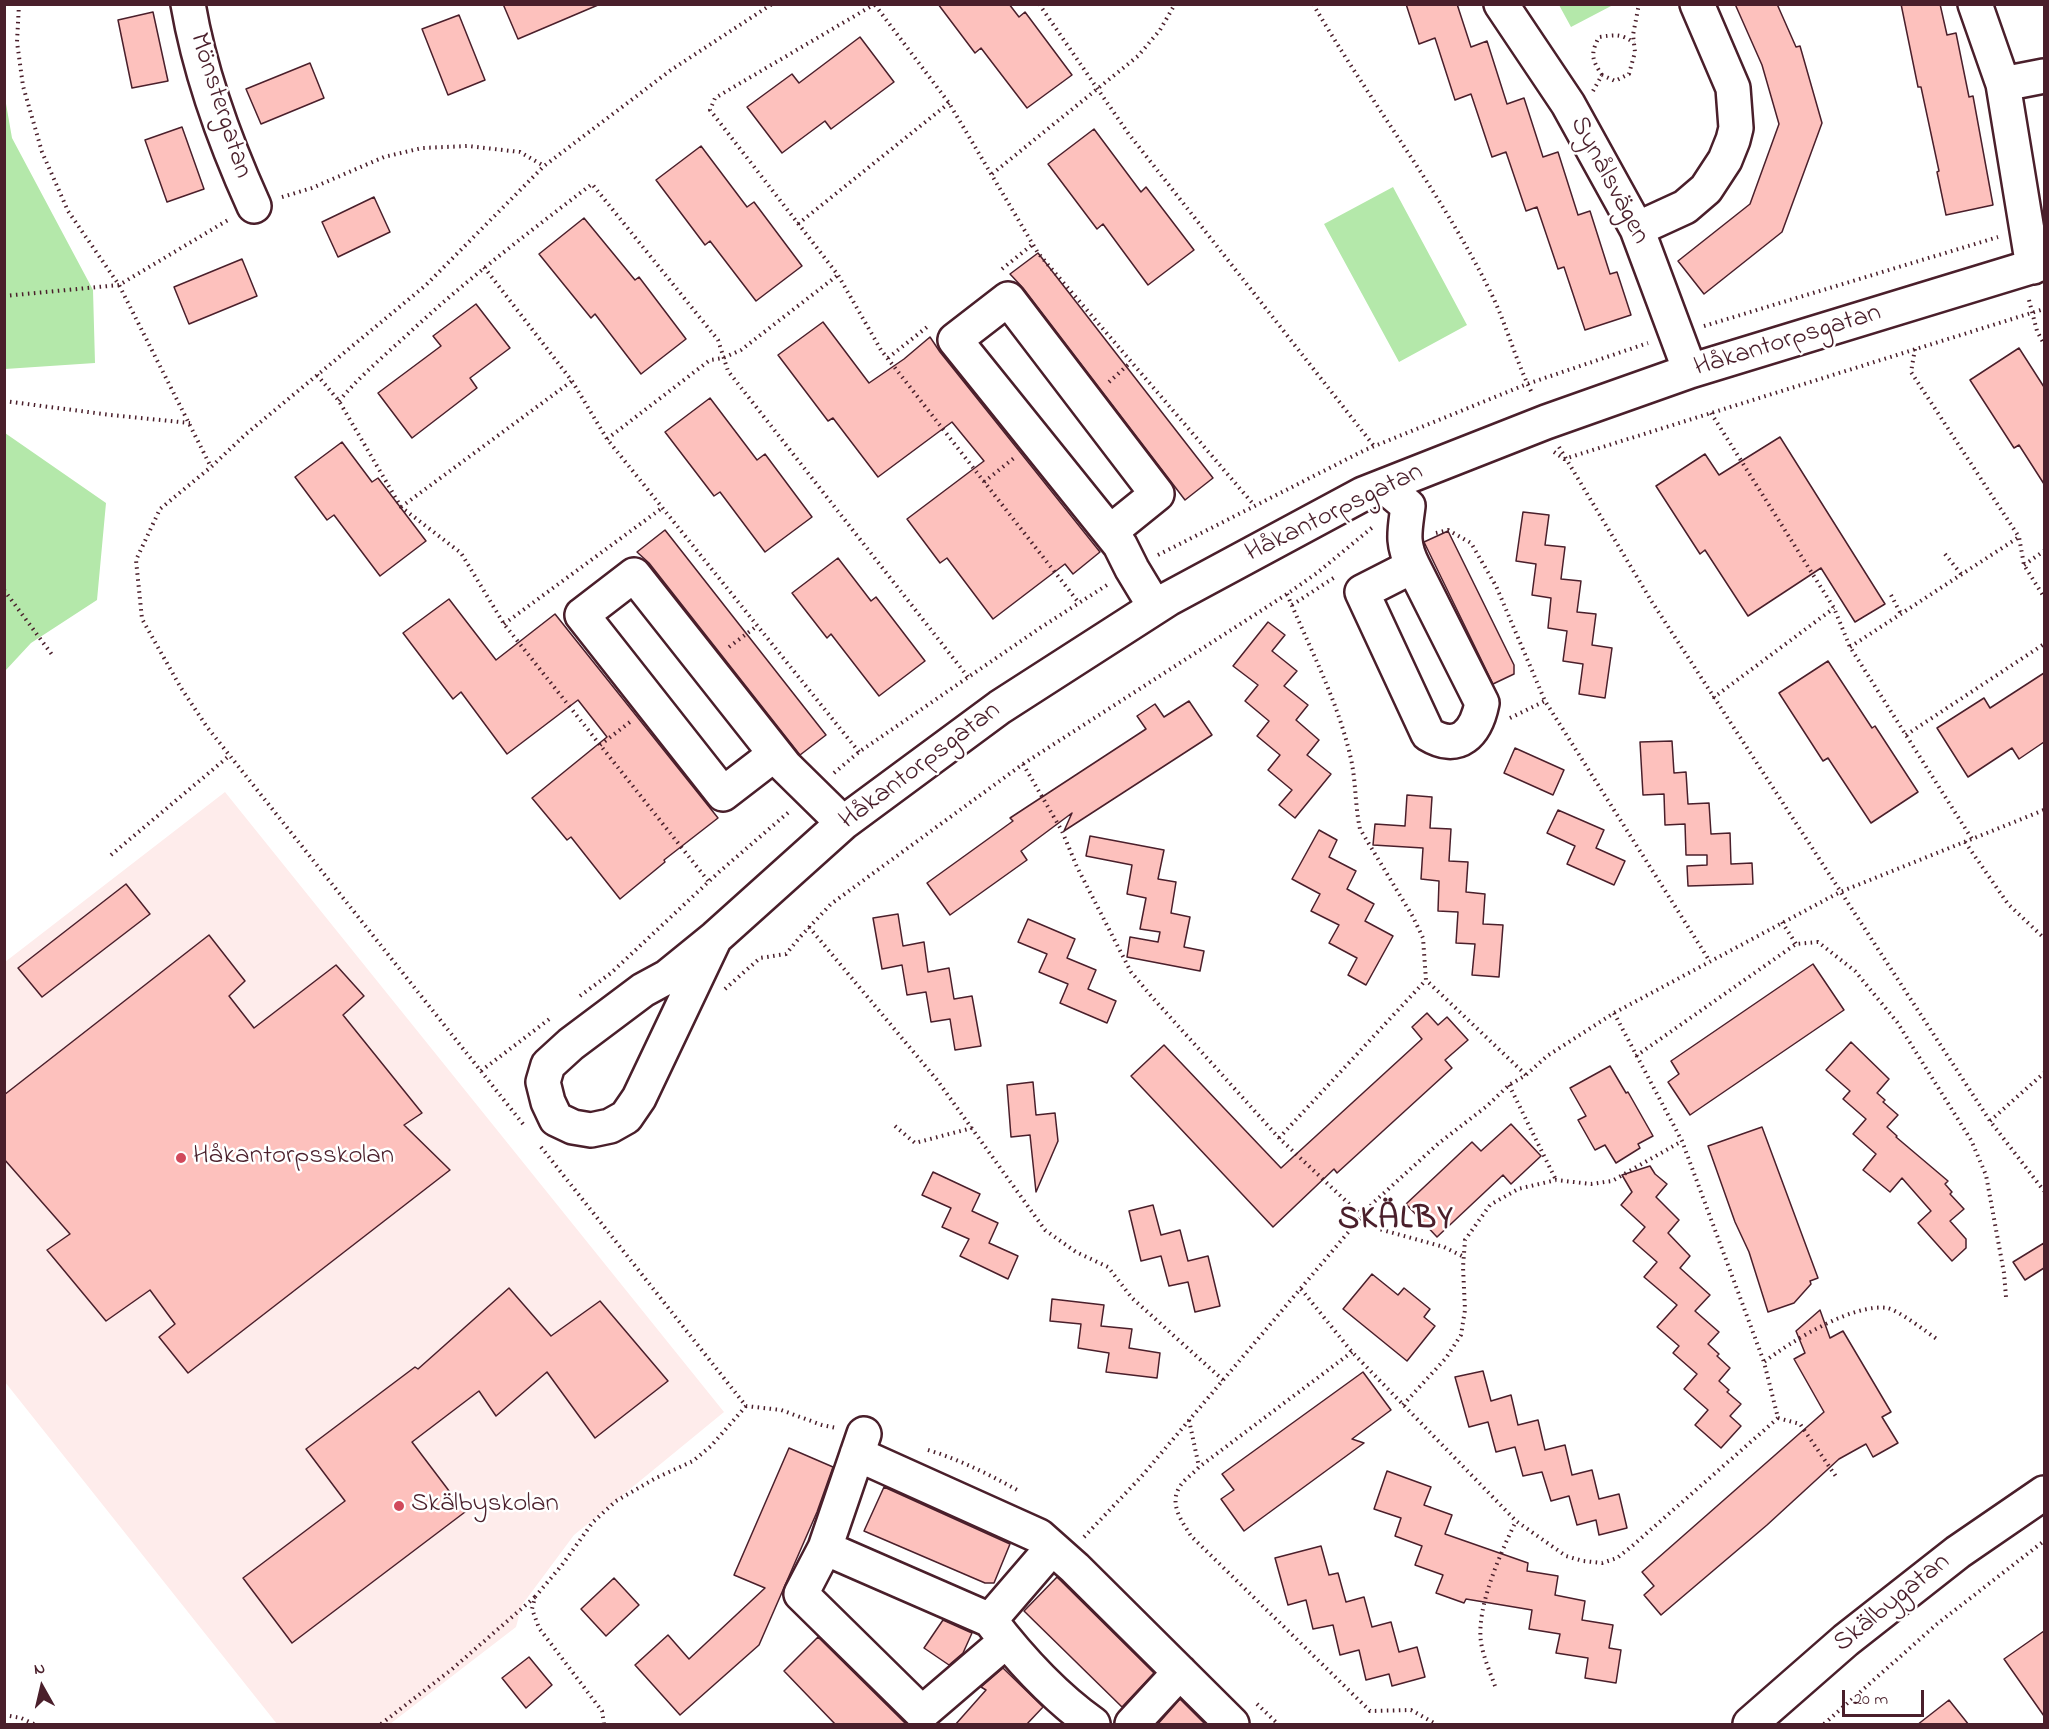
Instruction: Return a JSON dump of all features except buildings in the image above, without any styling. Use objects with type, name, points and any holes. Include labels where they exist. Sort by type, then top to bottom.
[{"type":"street","name":"Mönstergatan","points":[[188,4],[199,55],[231,154],[254,206]]},
{"type":"street","name":"Synålsvägen","points":[[1501,4],[1568,104],[1637,229],[1690,371]]},
{"type":"street","points":[[1637,229],[1685,207],[1706,189],[1725,160],[1733,140],[1736,128],[1733,88],[1697,4]]},
{"type":"street","points":[[1975,4],[2003,84],[2033,267]]},
{"type":"street","points":[[2003,84],[2044,76]]},
{"type":"street","name":"Håkantorpsgatan","points":[[715,938],[639,1098],[626,1117],[610,1126],[591,1130],[573,1127],[556,1119],[548,1102],[543,1082],[548,1065],[571,1044],[634,996],[667,977],[715,938],[843,823],[1000,707],[1155,607],[1363,494],[1396,496],[1546,422],[1690,371],[2033,267]]},
{"type":"street","points":[[1110,532],[1157,494],[1008,299],[954,340],[1120,545],[1155,607]]},
{"type":"street","points":[[1396,496],[1409,559],[1482,703],[1478,721],[1467,736],[1452,741],[1437,739],[1428,734],[1362,592],[1409,559]]},
{"type":"street","points":[[775,754],[723,794],[582,615],[634,575],[775,754],[784,766],[843,823]]},
{"type":"street","points":[[1052,1548],[998,1631],[922,1713],[801,1594],[825,1548],[860,1444],[1039,1536],[1052,1548],[1180,1672],[1232,1725]]},
{"type":"street","name":"Skälbygatan","points":[[1750,1725],[1846,1640],[1958,1552],[2044,1493]]},
{"type":"street","points":[[825,1548],[998,1631],[1079,1720]]},
{"type":"street","points":[[1132,1725],[1180,1672]]},
{"type":"path","points":[[19,4],[16,42],[23,86],[42,152],[68,211],[119,285],[211,467]]},
{"type":"path","points":[[525,1127],[207,727],[181,688],[142,619],[136,560],[160,509],[211,467],[246,434],[426,285],[544,166],[671,70],[772,4]]},
{"type":"path","points":[[1039,4],[1128,133],[1374,446]]},
{"type":"path","points":[[992,174],[1138,56],[1160,30],[1175,4]]},
{"type":"path","points":[[1313,4],[1437,199],[1491,293],[1511,337],[1527,384],[1677,335],[2027,230]]},
{"type":"path","points":[[1634,43],[1625,36],[1599,37],[1593,47],[1593,62],[1602,75],[1614,81],[1629,74],[1635,52],[1634,43],[1633,35],[1639,4]]},
{"type":"path","points":[[1079,603],[881,350],[838,275],[710,110],[715,98],[875,5],[949,103],[1038,253],[1254,505]]},
{"type":"path","points":[[1568,104],[1585,102],[1598,85],[1602,75]]},
{"type":"path","points":[[798,224],[949,103]]},
{"type":"path","points":[[4,296],[119,285],[254,206],[312,188],[384,158],[422,148],[468,147],[520,152],[544,166]]},
{"type":"path","points":[[339,401],[357,381],[484,267],[591,184],[718,340],[728,371],[968,677]]},
{"type":"path","points":[[484,267],[573,381],[607,439],[859,752]]},
{"type":"path","points":[[2033,267],[2032,312],[2037,331],[2044,344]]},
{"type":"path","points":[[607,439],[710,360],[723,358],[741,350],[838,275]]},
{"type":"path","points":[[1564,459],[2044,309]]},
{"type":"path","points":[[1915,350],[1911,372],[2019,537],[2024,565],[2044,597]]},
{"type":"path","points":[[317,375],[339,401],[401,507],[461,553],[504,624],[709,882]]},
{"type":"path","points":[[401,507],[573,381]]},
{"type":"path","points":[[4,401],[190,423]]},
{"type":"path","points":[[1711,413],[1834,608],[1850,646],[1972,839]]},
{"type":"path","points":[[1549,449],[1564,459],[1713,698],[1990,1121],[2044,1191]]},
{"type":"path","points":[[786,954],[831,904],[1023,764],[1317,573],[1376,524],[1396,496]]},
{"type":"path","points":[[504,624],[662,508]]},
{"type":"path","points":[[1409,559],[1423,536],[1448,531],[1471,543],[1496,586],[1545,701],[1709,960]]},
{"type":"path","points":[[1850,646],[2019,537]]},
{"type":"path","points":[[2024,565],[2044,551]]},
{"type":"path","points":[[1945,554],[1961,574]]},
{"type":"path","points":[[1292,605],[1338,575],[1362,592]]},
{"type":"path","points":[[4,590],[52,656]]},
{"type":"path","points":[[1287,594],[1330,690],[1351,760],[1360,828],[1423,938],[1426,980],[1526,1075]]},
{"type":"path","points":[[1892,595],[1901,614]]},
{"type":"path","points":[[1713,698],[1834,608]]},
{"type":"path","points":[[1906,735],[2044,644]]},
{"type":"path","points":[[600,745],[653,705]]},
{"type":"path","points":[[111,855],[230,756]]},
{"type":"path","points":[[1023,764],[1062,831],[1077,867],[1131,972],[1279,1138],[1362,1216],[1379,1229],[1444,1247],[1464,1257]]},
{"type":"path","points":[[1084,1538],[1141,1477],[1373,1203],[1439,1143],[1487,1106],[1509,1085],[1526,1075],[1548,1056],[1614,1013],[1709,960],[1840,892],[2044,810]]},
{"type":"path","points":[[1965,842],[2008,904],[2044,938]]},
{"type":"path","points":[[1782,922],[1796,944]]},
{"type":"path","points":[[809,927],[937,1080],[1045,1230],[1076,1252],[1108,1267],[1132,1298],[1223,1380]]},
{"type":"path","points":[[1636,1056],[1796,944],[1818,942],[1855,971],[1897,1022],[1971,1140],[1986,1175],[2004,1273],[2006,1297]]},
{"type":"path","points":[[1279,1138],[1426,980]]},
{"type":"path","points":[[1614,1013],[1674,1122],[1682,1141],[1764,1362],[1778,1418]]},
{"type":"path","points":[[1990,1121],[2044,1073]]},
{"type":"path","points":[[1509,1085],[1556,1180]]},
{"type":"path","points":[[896,1126],[915,1143],[972,1128]]},
{"type":"path","points":[[1402,1405],[1446,1358],[1461,1335],[1465,1310],[1466,1240],[1490,1204],[1518,1189],[1556,1180],[1591,1184],[1612,1181],[1682,1141]]},
{"type":"path","points":[[381,1725],[451,1670],[535,1597],[593,1522],[616,1501],[656,1478],[693,1461],[711,1446],[746,1406],[540,1146]]},
{"type":"path","points":[[1301,1288],[1352,1352],[1516,1521],[1566,1556],[1583,1561],[1602,1563],[1617,1558],[1778,1418]]},
{"type":"path","points":[[1764,1362],[1795,1341],[1844,1317],[1870,1308],[1889,1308],[1938,1340]]},
{"type":"path","points":[[1352,1352],[1199,1467],[1179,1487],[1176,1496],[1177,1513],[1191,1536],[1370,1711],[1411,1710],[1436,1725]]},
{"type":"path","points":[[1778,1418],[1800,1424],[1837,1478]]},
{"type":"path","points":[[1189,1420],[1199,1467]]},
{"type":"path","points":[[1495,1686],[1481,1642],[1480,1626],[1498,1557],[1516,1521]]},
{"type":"path","points":[[1824,1725],[1937,1624],[2044,1541]]},
{"type":"path","points":[[535,1597],[532,1609],[539,1628],[602,1711],[604,1725]]},
{"type":"path","points":[[4,1715],[21,1718],[34,1725]]},
{"type":"shaded area","points":[[225,792],[724,1412],[574,1535],[522,1605],[516,1627],[390,1724],[277,1724],[5,1382],[5,962]]},
{"type":"green space","points":[[1559,5],[1613,5],[1571,27]]},
{"type":"green space","points":[[5,98],[12,138],[93,290],[95,363],[5,369]]},
{"type":"green space","points":[[1393,187],[1467,325],[1399,362],[1324,224]]},
{"type":"green space","points":[[5,433],[106,503],[97,600],[31,643],[5,671]]},
{"type":"place","name":"Håkantorpsskolan","points":[[181,1158]]},
{"type":"place","name":"Skälbyskolan","points":[[399,1506]]},
{"type":"district","name":"SKÄLBY","points":[[1396,1222]]}]
